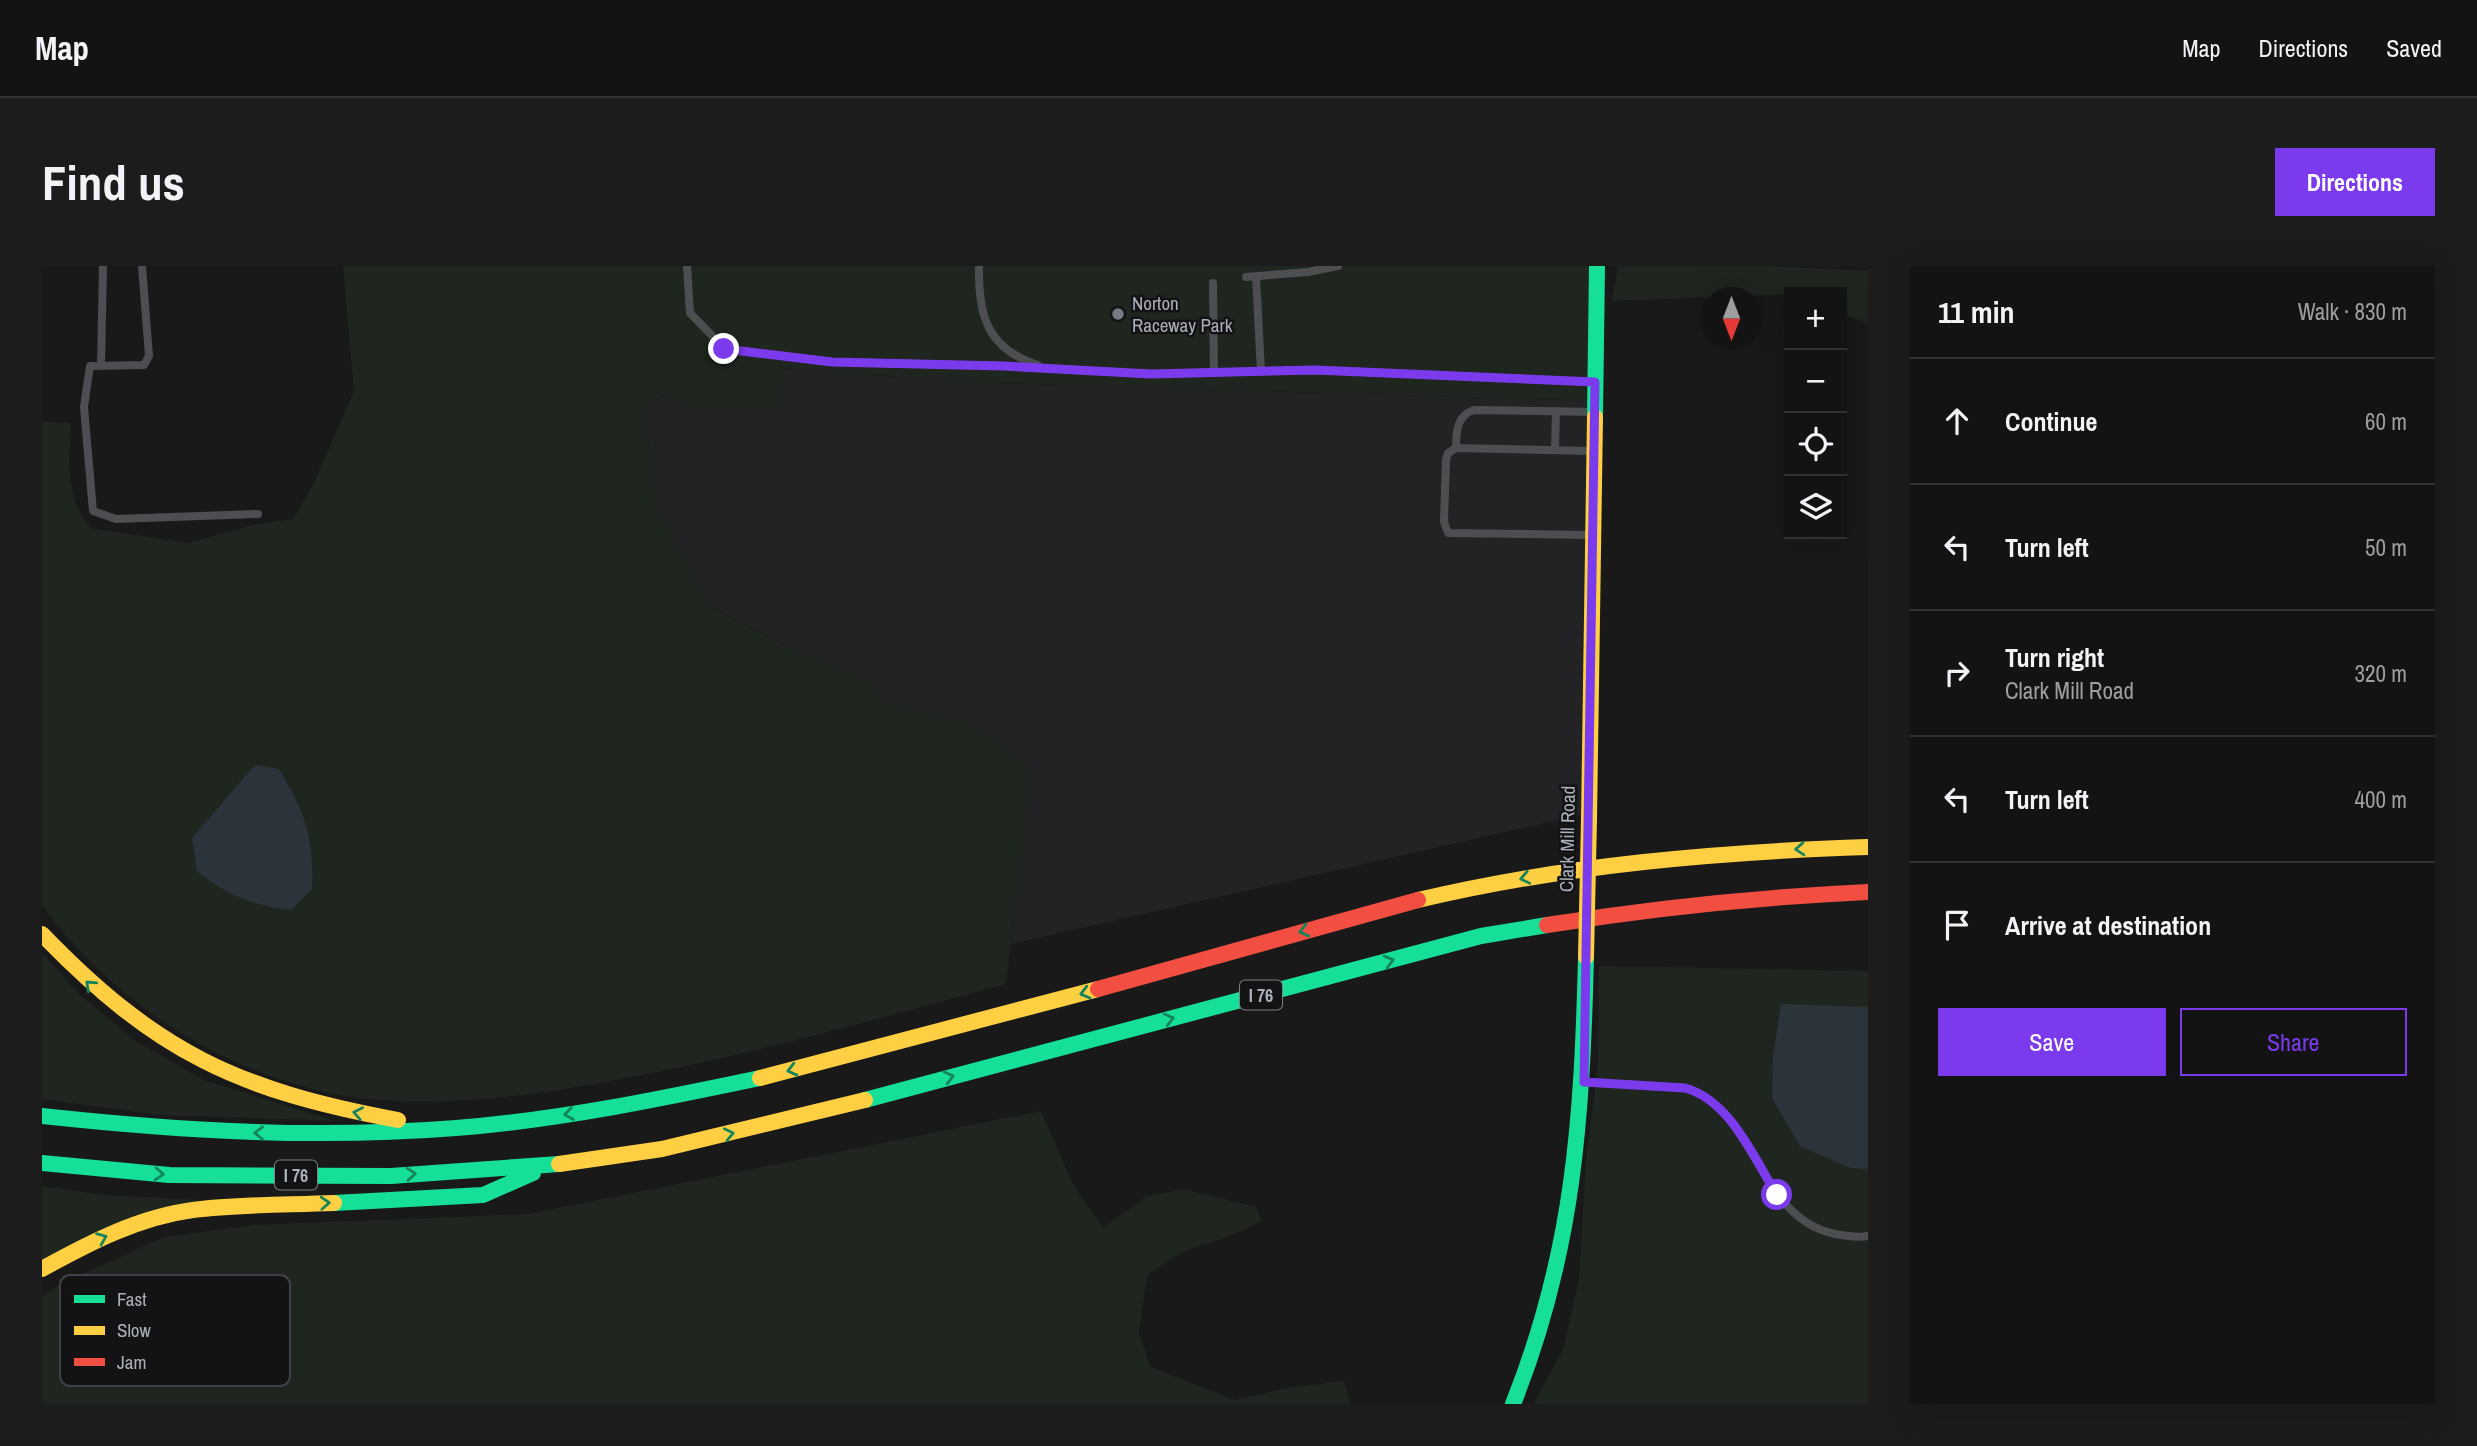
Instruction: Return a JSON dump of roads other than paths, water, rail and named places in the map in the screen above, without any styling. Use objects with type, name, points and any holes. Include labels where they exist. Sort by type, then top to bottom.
[{"type":"main road","name":"Clark Mill Road","points":[[1513,1404],[1537,1346],[1564,1250],[1578,1159],[1584,1082],[1597,266]]},
{"type":"main road","name":"I 76","points":[[42,1116],[141,1128],[361,1134],[474,1126],[574,1113],[740,1083],[929,1036],[1404,904],[1540,874],[1724,854],[1868,847]]},
{"type":"main road","name":"I 76","points":[[42,1163],[169,1175],[391,1176],[550,1165],[662,1149],[779,1123],[1481,936],[1661,907],[1747,898],[1868,892]]},
{"type":"main road","points":[[42,934],[83,978],[131,1021],[179,1051],[223,1073],[300,1100],[358,1113],[414,1122],[474,1126]]},
{"type":"main road","points":[[42,1269],[93,1241],[128,1227],[191,1210],[483,1195],[550,1165]]},
{"type":"lane","points":[[102,366],[103,266]]},
{"type":"lane","points":[[142,266],[149,356],[144,365],[90,366],[84,407],[93,511],[116,520],[258,514]]},
{"type":"lane","points":[[687,266],[690,313],[724,349],[832,362],[1151,374],[1315,370],[1595,382]]},
{"type":"lane","points":[[979,266],[978,295],[983,318],[992,335],[1009,351],[1026,361],[1051,369]]},
{"type":"lane","points":[[1246,277],[1338,266]]},
{"type":"lane","points":[[1256,277],[1261,371]]},
{"type":"lane","points":[[1213,284],[1214,373]]},
{"type":"lane","points":[[1555,450],[1556,411]]},
{"type":"lane","points":[[1456,448],[1457,430],[1466,412],[1595,412]]},
{"type":"lane","points":[[1593,535],[1448,533],[1444,522],[1446,460],[1448,453],[1456,448],[1594,451]]},
{"type":"lane","points":[[1584,1082],[1699,1091],[1717,1106],[1738,1132],[1777,1195],[1796,1216],[1828,1233],[1868,1236]]},
{"type":"place","name":"Norton Raceway Park","points":[[1118,314]]}]
